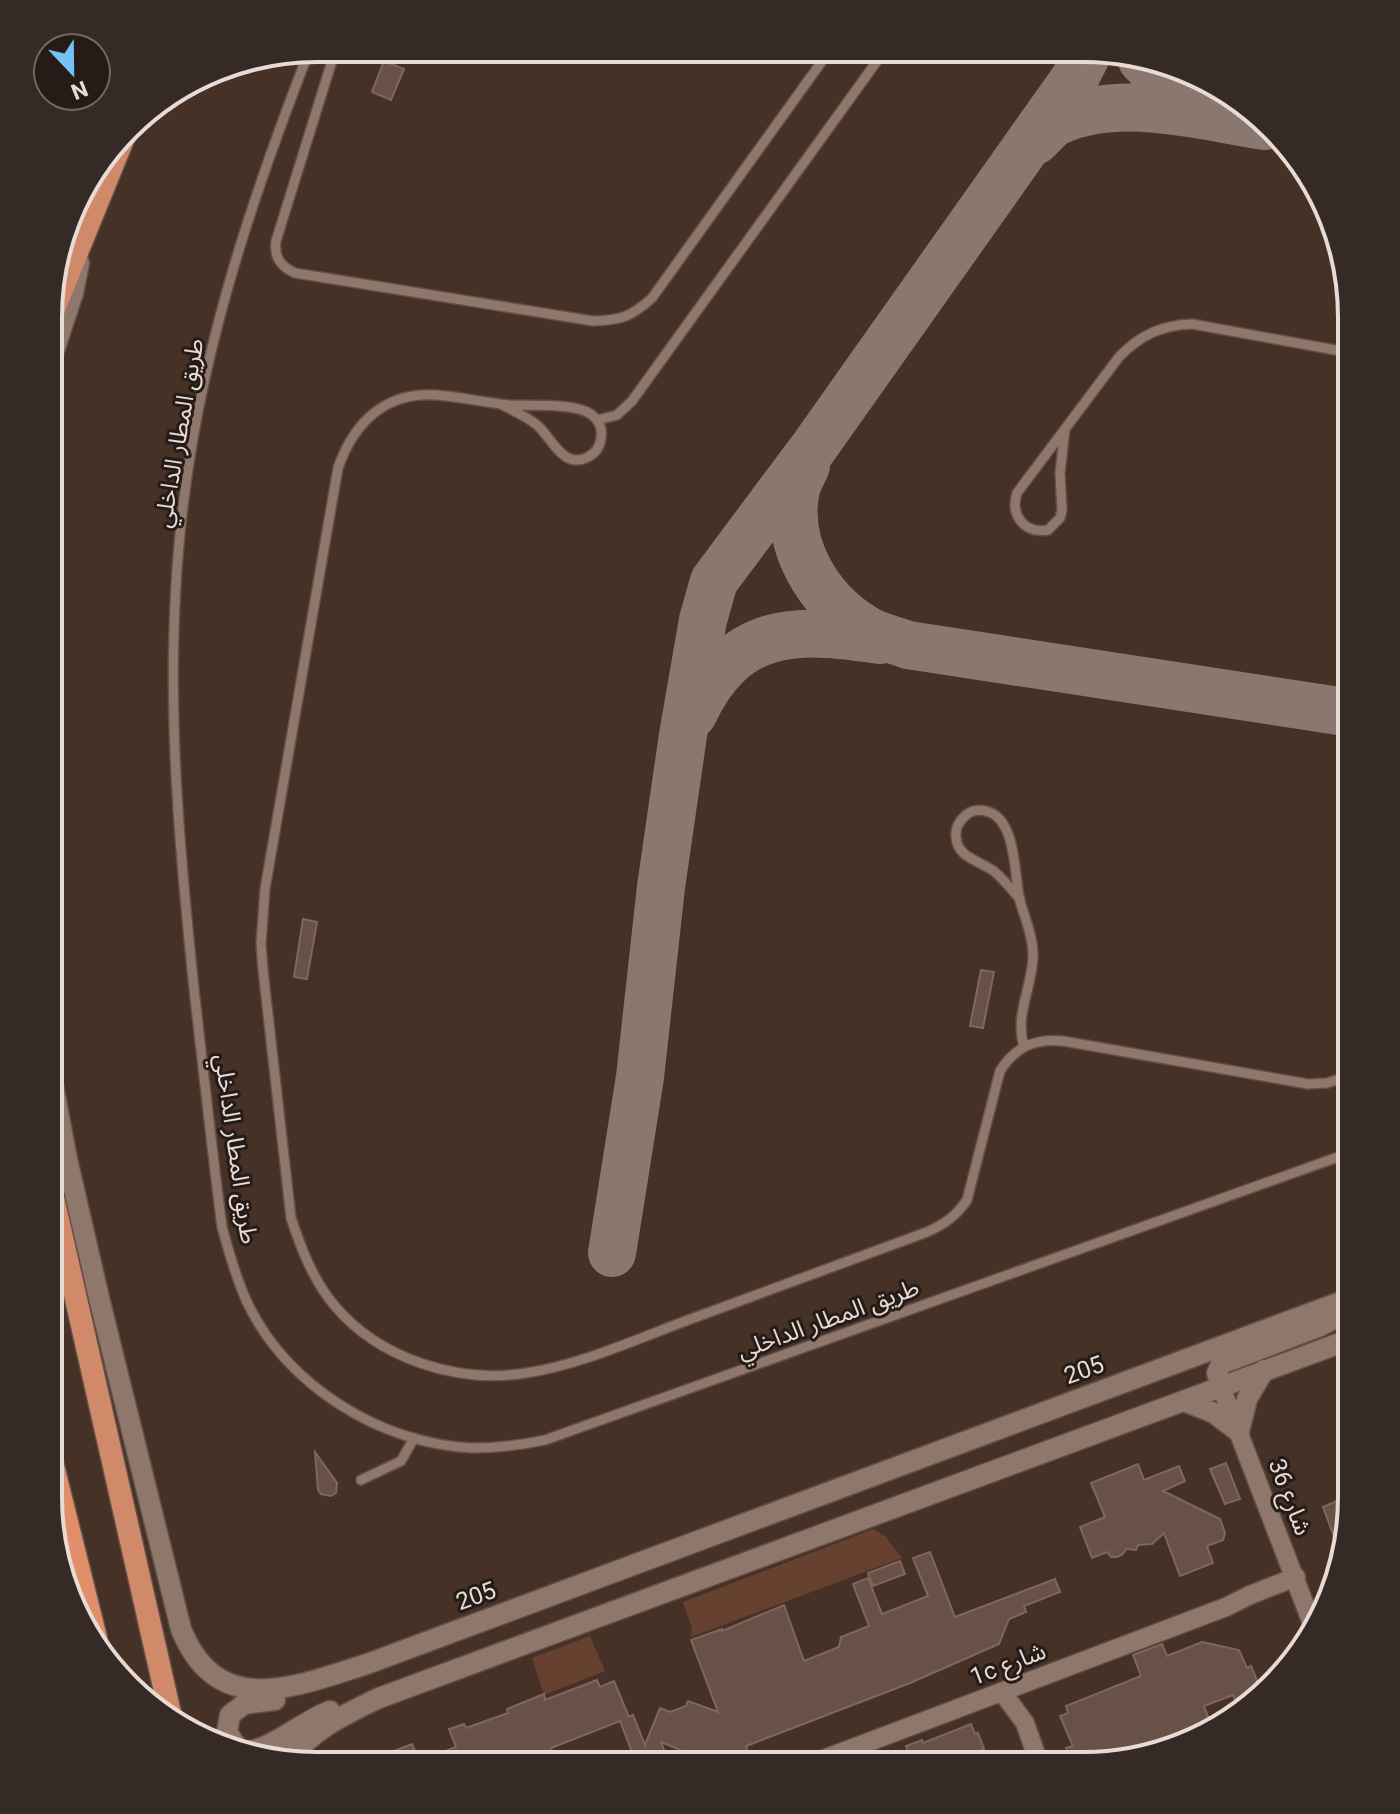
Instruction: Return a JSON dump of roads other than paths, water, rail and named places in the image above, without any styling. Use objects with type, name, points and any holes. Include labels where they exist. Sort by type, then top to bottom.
[{"type":"highway","points":[[64,284],[112,166]]},
{"type":"highway","points":[[62,1237],[168,1703]]},
{"type":"highway","points":[[63,1509],[88,1610]]},
{"type":"street","points":[[62,326],[73,293],[80,244]]},
{"type":"street","name":"205","points":[[62,1133],[176,1610],[198,1662],[217,1677],[256,1689],[292,1686],[367,1664],[1337,1303]]},
{"type":"street","points":[[1221,1387],[1217,1373],[1221,1364],[1337,1317]]},
{"type":"street","points":[[266,1746],[323,1714],[379,1698],[1337,1344]]},
{"type":"street","points":[[1184,1401],[1214,1413],[1239,1432],[1247,1399],[1264,1370]]},
{"type":"street","name":"شارع 36","points":[[1221,1387],[1309,1615]]},
{"type":"street","name":"1c شارع","points":[[843,1752],[1226,1607],[1250,1595],[1298,1582]]},
{"type":"street","points":[[230,1736],[226,1723],[235,1708],[300,1694],[367,1664]]},
{"type":"street","points":[[1010,1689],[1035,1752]]},
{"type":"street","points":[[297,1751],[322,1728],[379,1698]]},
{"type":"lane","points":[[332,62],[276,241],[278,260],[284,268],[295,273],[593,321],[615,321],[636,313],[652,298],[821,62]]},
{"type":"lane","points":[[597,420],[617,415],[632,401],[876,62]]},
{"type":"lane","name":"طريق المطار الداخلي","points":[[305,63],[239,243],[205,376],[184,491],[173,637],[175,788],[222,1227],[233,1268],[248,1304],[269,1338],[296,1369],[326,1396],[389,1431],[447,1445],[521,1445],[569,1433],[1337,1157]]},
{"type":"lane","points":[[1065,429],[1060,473],[1060,518],[1048,530],[1032,531],[1025,527],[1015,512],[1017,493],[1065,429],[1130,346],[1152,331],[1192,324],[1338,350]]},
{"type":"lane","points":[[500,404],[533,422],[564,457],[586,459],[601,442],[602,431],[597,420],[592,414],[573,408],[416,395],[394,401],[374,412],[358,427],[346,446],[338,468],[265,889],[261,943],[291,1218],[302,1250],[334,1305],[384,1346],[412,1360],[470,1374],[497,1376],[526,1373],[590,1356],[943,1225],[957,1214],[967,1200],[1000,1071],[1013,1053],[1038,1041],[1063,1041],[1308,1084],[1337,1080]]},
{"type":"lane","points":[[1020,899],[996,873],[968,857],[955,841],[960,820],[970,812],[982,810],[993,813],[1001,822],[1012,848],[1033,954],[1020,1021],[1024,1046]]},
{"type":"lane","points":[[361,1480],[401,1461],[414,1438]]}]
